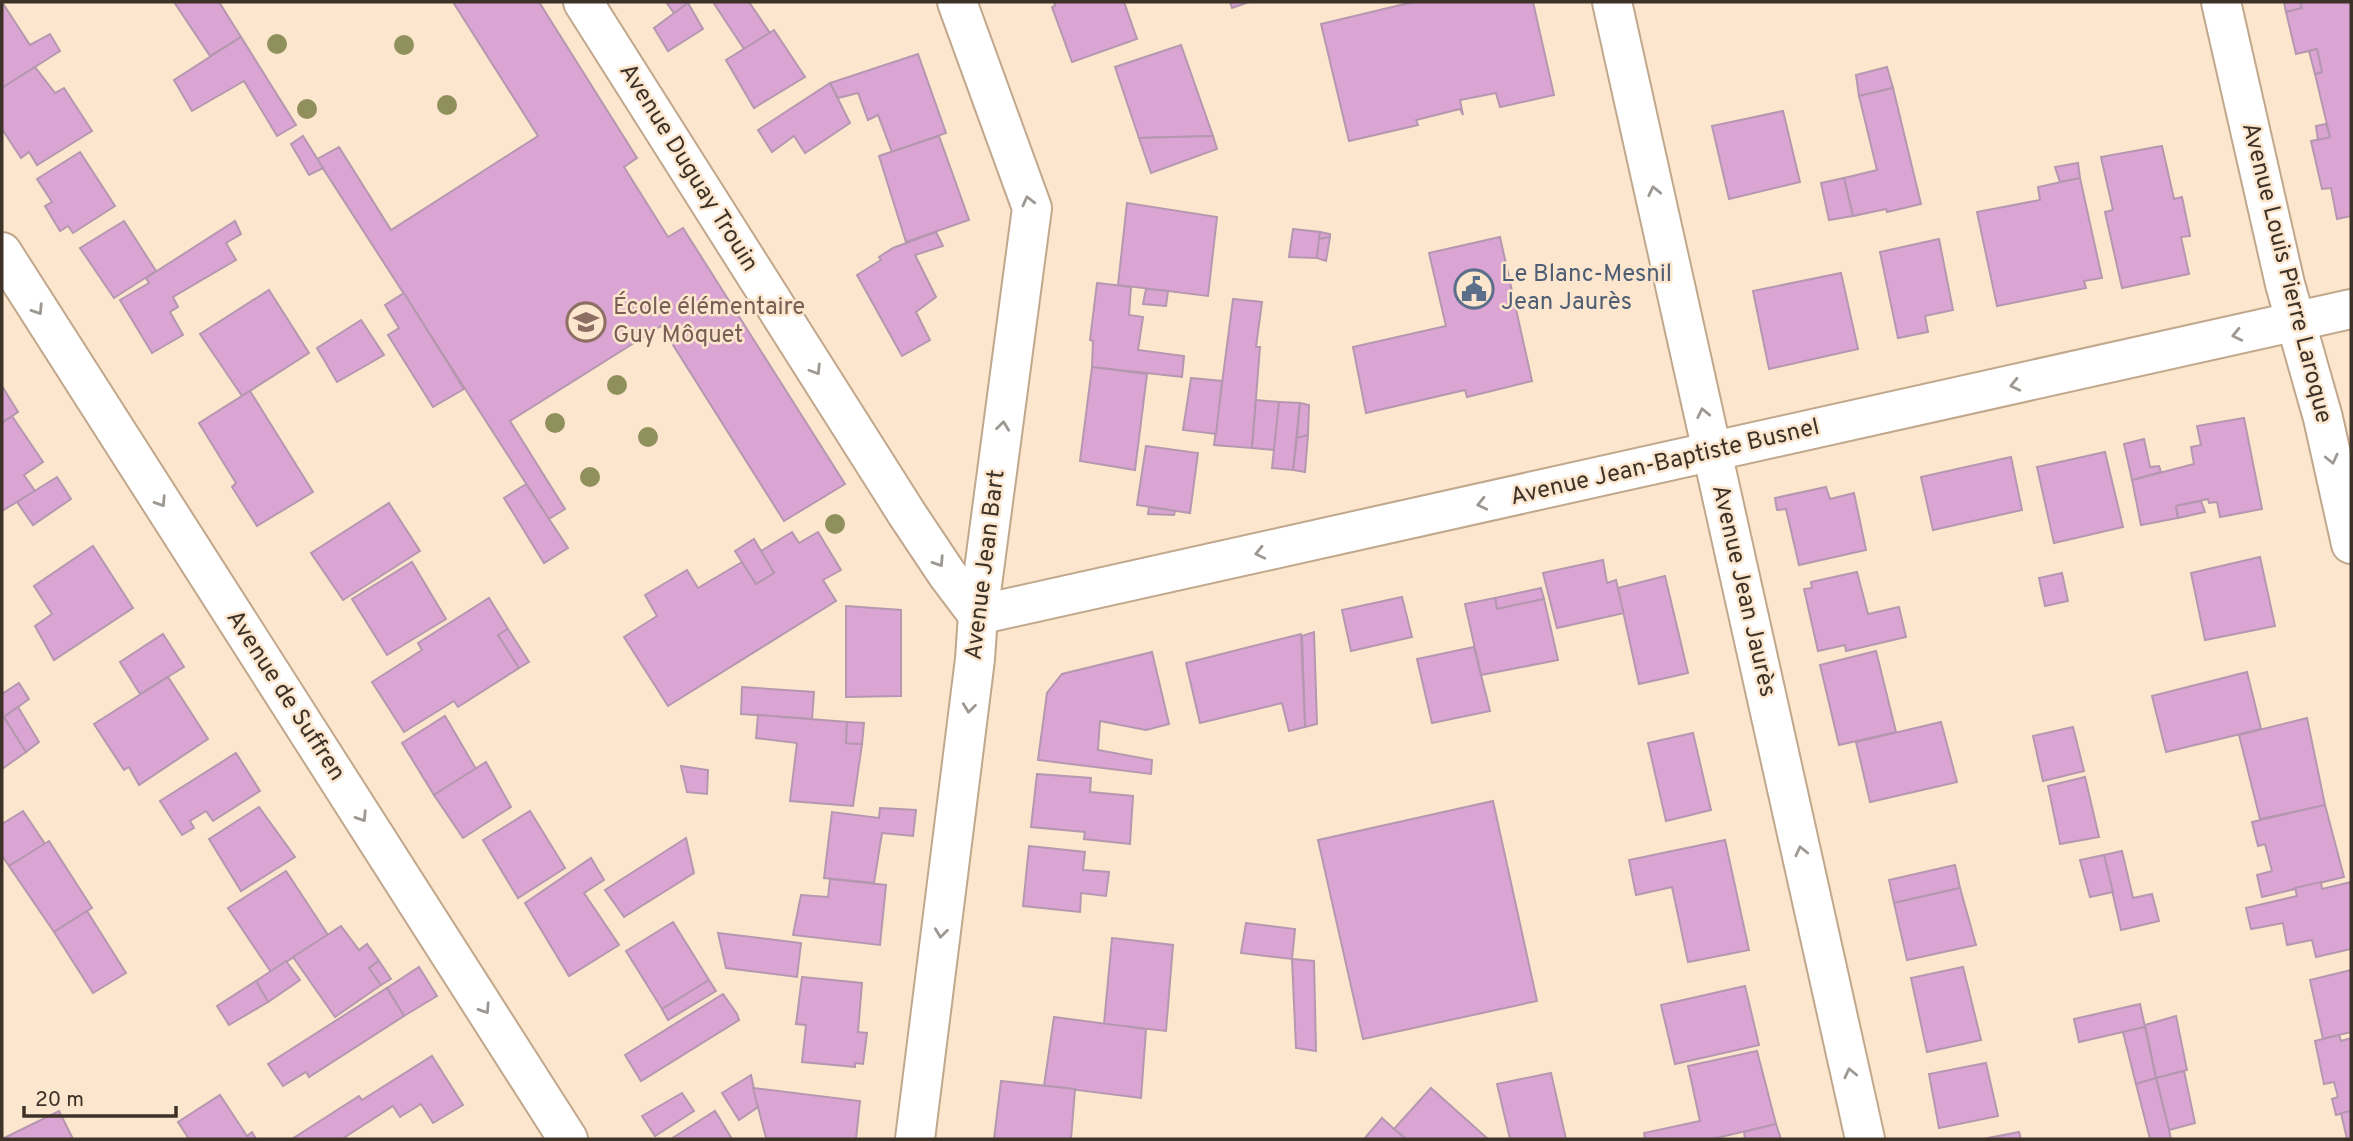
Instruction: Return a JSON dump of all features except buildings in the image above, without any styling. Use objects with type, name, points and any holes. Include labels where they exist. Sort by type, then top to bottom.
[{"type":"street","name":"Avenue Duguay Trouin","points":[[583,2],[907,514],[978,615]]},
{"type":"street","name":"Avenue Jean Bart","points":[[915,1139],[975,659],[978,615],[1032,208],[957,2]]},
{"type":"street","name":"Avenue Jean Jaurès","points":[[1612,2],[1865,1139]]},
{"type":"street","name":"Avenue Louis Pierre Laroque","points":[[2221,2],[2295,323],[2323,418],[2351,544]]},
{"type":"street","name":"Avenue de Suffren","points":[[2,252],[568,1139]]},
{"type":"street","name":"Avenue Jean-Baptiste Busnel","points":[[978,615],[2351,309]]},
{"type":"place","name":"Le Blanc-Mesnil Jean Jaurès","points":[[1474,289]]},
{"type":"place","name":"École élémentaire Guy Môquet","points":[[586,322]]}]
